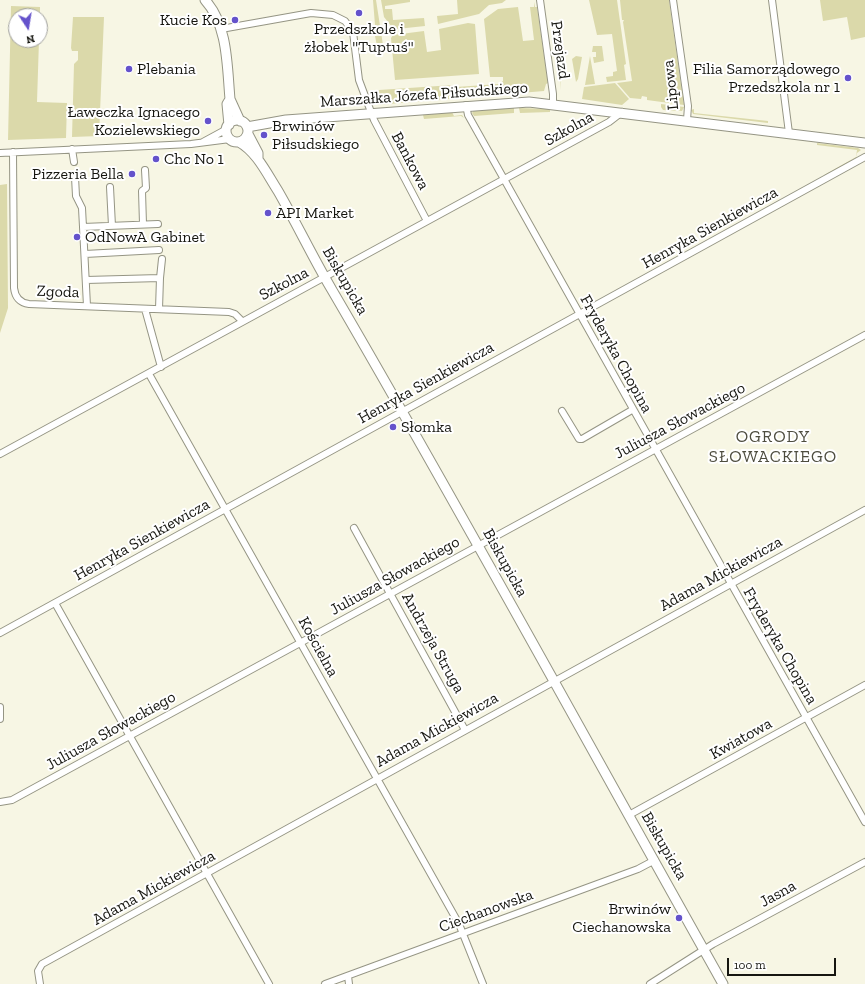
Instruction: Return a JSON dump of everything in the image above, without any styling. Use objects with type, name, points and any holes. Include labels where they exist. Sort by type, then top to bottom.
[{"type":"main road","name":"Biskupicka","points":[[206,2],[214,11],[221,29],[230,99],[258,152],[258,158]]},
{"type":"main road","name":"Biskupicka","points":[[228,127],[227,104],[230,99]]},
{"type":"main road","name":"Marszałka Józefa Piłsudskiego","points":[[245,127],[281,121],[466,105],[521,102],[622,112],[865,143]]},
{"type":"main road","points":[[234,121],[245,127],[244,140],[239,142],[230,140],[227,135],[228,127],[234,121]]},
{"type":"main road","name":"Biskupicka","points":[[239,142],[258,158],[324,277],[403,411],[553,681],[656,860],[723,984]]},
{"type":"street","name":"Przejazd","points":[[540,0],[553,94],[553,104]]},
{"type":"street","name":"Lipowa","points":[[673,0],[688,106],[687,120]]},
{"type":"street","points":[[772,0],[789,133]]},
{"type":"street","name":"Bankowa","points":[[221,29],[310,13],[326,14],[341,18],[353,32],[359,80],[371,113],[427,221]]},
{"type":"street","name":"Fryderyka Chopina","points":[[466,105],[468,115],[504,180],[865,822]]},
{"type":"street","name":"Szkolna","points":[[0,454],[504,180],[609,122],[622,112]]},
{"type":"street","points":[[203,142],[228,127]]},
{"type":"street","points":[[0,152],[183,145],[230,140]]},
{"type":"street","points":[[72,149],[74,162]]},
{"type":"street","name":"Zgoda","points":[[13,152],[14,288],[16,297],[24,303],[229,312],[235,314],[242,322]]},
{"type":"street","name":"Henryka Sienkiewicza","points":[[0,633],[865,157]]},
{"type":"street","points":[[143,224],[142,191],[146,188],[145,170]]},
{"type":"street","points":[[75,177],[76,196],[82,208],[87,306]]},
{"type":"street","points":[[110,187],[112,226]]},
{"type":"street","points":[[83,227],[158,224]]},
{"type":"street","points":[[85,254],[159,250]]},
{"type":"street","points":[[158,309],[162,259]]},
{"type":"street","points":[[86,280],[160,278]]},
{"type":"street","points":[[145,309],[161,367]]},
{"type":"street","name":"Juliusza Słowackiego","points":[[0,802],[12,800],[477,545],[865,335]]},
{"type":"street","name":"Kościelna","points":[[148,374],[378,778],[463,934],[483,984]]},
{"type":"street","points":[[562,411],[579,439],[632,410]]},
{"type":"street","name":"Adama Mickiewicza","points":[[40,984],[38,971],[42,964],[865,510]]},
{"type":"street","name":"Andrzeja Struga","points":[[354,528],[465,730]]},
{"type":"street","points":[[55,603],[128,736],[269,984]]},
{"type":"street","name":"Kwiatowa","points":[[629,815],[865,685]]},
{"type":"street","points":[[0,707],[0,719]]},
{"type":"street","name":"Ciechanowska","points":[[325,984],[638,869],[656,860]]},
{"type":"street","name":"Jasna","points":[[650,984],[704,950],[865,862]]},
{"type":"street","points":[[348,976],[350,984]]},
{"type":"shaded area","points":[[373,0],[376,0],[383,45],[377,46],[373,26],[375,25]]},
{"type":"shaded area","points":[[381,0],[410,0],[410,2],[385,6],[385,9],[392,9],[393,20],[424,18],[425,26],[397,29],[392,27],[384,17]]},
{"type":"shaded area","points":[[457,0],[506,0],[502,3],[489,5],[479,14],[438,24],[437,16],[458,14]]},
{"type":"shaded area","points":[[589,0],[617,0],[626,64],[624,65],[626,80],[607,82],[606,77],[613,76],[613,72],[617,71],[612,34],[597,35]]},
{"type":"shaded area","points":[[620,0],[669,0],[684,105],[647,100],[647,97],[642,96],[641,99],[630,98],[617,83],[632,81]]},
{"type":"shaded area","points":[[820,0],[865,0],[865,37],[851,40],[847,17],[823,21]]},
{"type":"shaded area","points":[[534,2],[535,7],[537,7],[548,83],[546,84],[544,91],[377,105],[375,93],[379,90],[453,85],[456,87],[499,84],[503,81],[503,77],[490,77],[484,19],[498,9],[518,7],[523,41],[534,40],[530,7],[534,7]]},
{"type":"shaded area","points":[[11,6],[40,7],[40,8],[11,8]]},
{"type":"shaded area","points":[[73,17],[104,17],[99,136],[72,137],[74,64],[78,60],[78,51],[72,51],[71,48]]},
{"type":"shaded area","points":[[468,23],[475,24],[479,74],[395,80],[391,38],[393,35],[424,31],[427,52],[441,50],[439,29]]},
{"type":"shaded area","points":[[593,46],[602,46],[604,61],[594,63],[593,57],[596,57],[596,52],[592,52]]},
{"type":"shaded area","points":[[10,48],[39,48],[37,102],[67,103],[66,138],[8,140]]},
{"type":"shaded area","points":[[556,52],[558,52],[562,72],[568,73],[569,76],[560,77],[561,90]]},
{"type":"shaded area","points":[[576,56],[582,57],[578,79],[576,82],[572,59]]},
{"type":"shaded area","points":[[590,56],[595,84],[585,85]]},
{"type":"shaded area","points":[[615,83],[629,99],[622,105],[582,99],[584,87]]},
{"type":"shaded area","points":[[661,104],[684,107],[682,111],[663,110]]},
{"type":"shaded area","points":[[514,108],[514,113],[474,116],[472,113],[474,110]]},
{"type":"shaded area","points":[[519,108],[550,109],[550,112],[520,113]]},
{"type":"shaded area","points":[[694,109],[694,113],[768,121],[768,123],[693,114],[691,110]]},
{"type":"shaded area","points":[[452,112],[454,116],[462,115],[464,118],[461,116],[424,119],[423,115]]},
{"type":"shaded area","points":[[817,143],[858,148],[861,150],[857,153],[856,158],[852,160],[853,161],[825,177],[824,175],[856,157],[857,150],[817,145]]},
{"type":"shaded area","points":[[7,184],[8,308],[0,333],[0,185]]},
{"type":"place","name":"Przedszkole i żłobek \"Tuptuś\"","points":[[359,13]]},
{"type":"place","name":"Kucie Kos","points":[[235,20]]},
{"type":"place","name":"Plebania","points":[[129,69]]},
{"type":"place","name":"Filia Samorządowego Przedszkola nr 1","points":[[848,78]]},
{"type":"place","name":"Ławeczka Ignacego Kozielewskiego","points":[[208,121]]},
{"type":"place","name":"Brwinów Piłsudskiego","points":[[264,135]]},
{"type":"place","name":"Chc No 1","points":[[156,159]]},
{"type":"place","name":"Pizzeria Bella","points":[[132,174]]},
{"type":"place","name":"API Market","points":[[268,213]]},
{"type":"place","name":"OdNowA Gabinet","points":[[77,237]]},
{"type":"place","name":"Słomka","points":[[393,427]]},
{"type":"place","name":"Brwinów Ciechanowska","points":[[679,918]]},
{"type":"district","name":"OGRODY SŁOWACKIEGO","points":[[773,447]]}]
